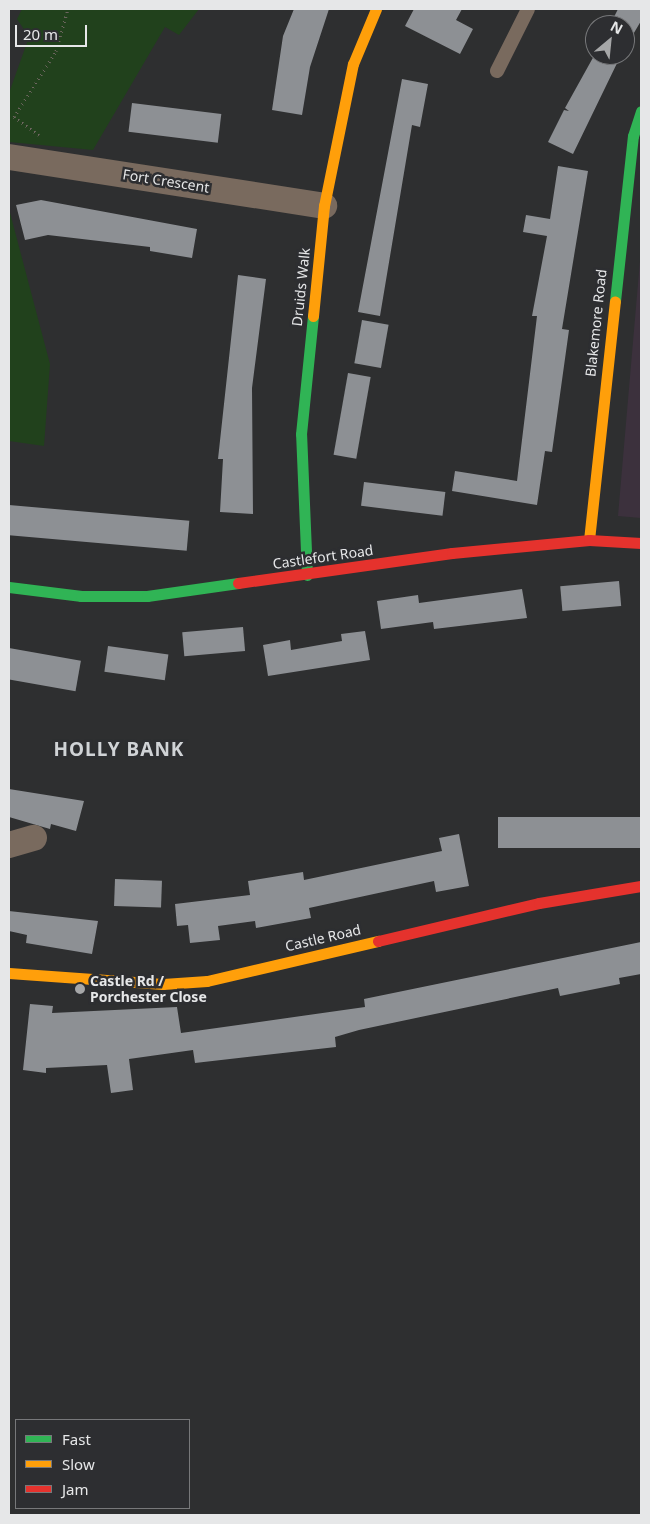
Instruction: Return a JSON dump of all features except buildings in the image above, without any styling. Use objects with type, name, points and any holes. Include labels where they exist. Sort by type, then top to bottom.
[{"type":"street","name":"Druids Walk","points":[[307,575],[301,434],[324,206],[353,64],[376,9]]},
{"type":"street","name":"Blakemore Road","points":[[589,540],[633,136],[641,111]]},
{"type":"street","name":"Fort Crescent","points":[[9,157],[324,206]]},
{"type":"street","name":"Castlefort Road","points":[[9,587],[82,596],[147,596],[307,575],[452,553],[589,540],[641,543]]},
{"type":"street","points":[[9,845],[34,838]]},
{"type":"street","name":"Castle Road","points":[[9,973],[163,984],[207,981],[539,903],[641,886]]},
{"type":"lane","points":[[496,71],[529,9]]},
{"type":"path","points":[[48,141],[14,117],[56,51],[68,9]]},
{"type":"shaded area","points":[[641,249],[641,518],[618,516]]},
{"type":"green space","points":[[22,9],[199,9],[179,35],[165,27],[93,150],[9,142],[9,93],[29,37],[17,19]]},
{"type":"green space","points":[[9,209],[50,364],[44,446],[9,441]]},
{"type":"traffic: fast","points":[[615,301],[633,136],[641,111]]},
{"type":"traffic: fast","points":[[307,575],[301,434],[313,316]]},
{"type":"traffic: fast","points":[[9,587],[81,596],[147,596],[238,583]]},
{"type":"traffic: slow","points":[[313,316],[324,206],[353,64],[376,9]]},
{"type":"traffic: slow","points":[[589,540],[615,301]]},
{"type":"traffic: slow","points":[[9,973],[163,984],[207,981],[378,941]]},
{"type":"traffic: jam","points":[[238,583],[452,553],[589,540],[641,543]]},
{"type":"traffic: jam","points":[[378,941],[539,903],[641,886]]},
{"type":"place","name":"Castle Rd / Porchester Close","points":[[80,989]]},
{"type":"district","name":"HOLLY BANK","points":[[119,750]]}]
